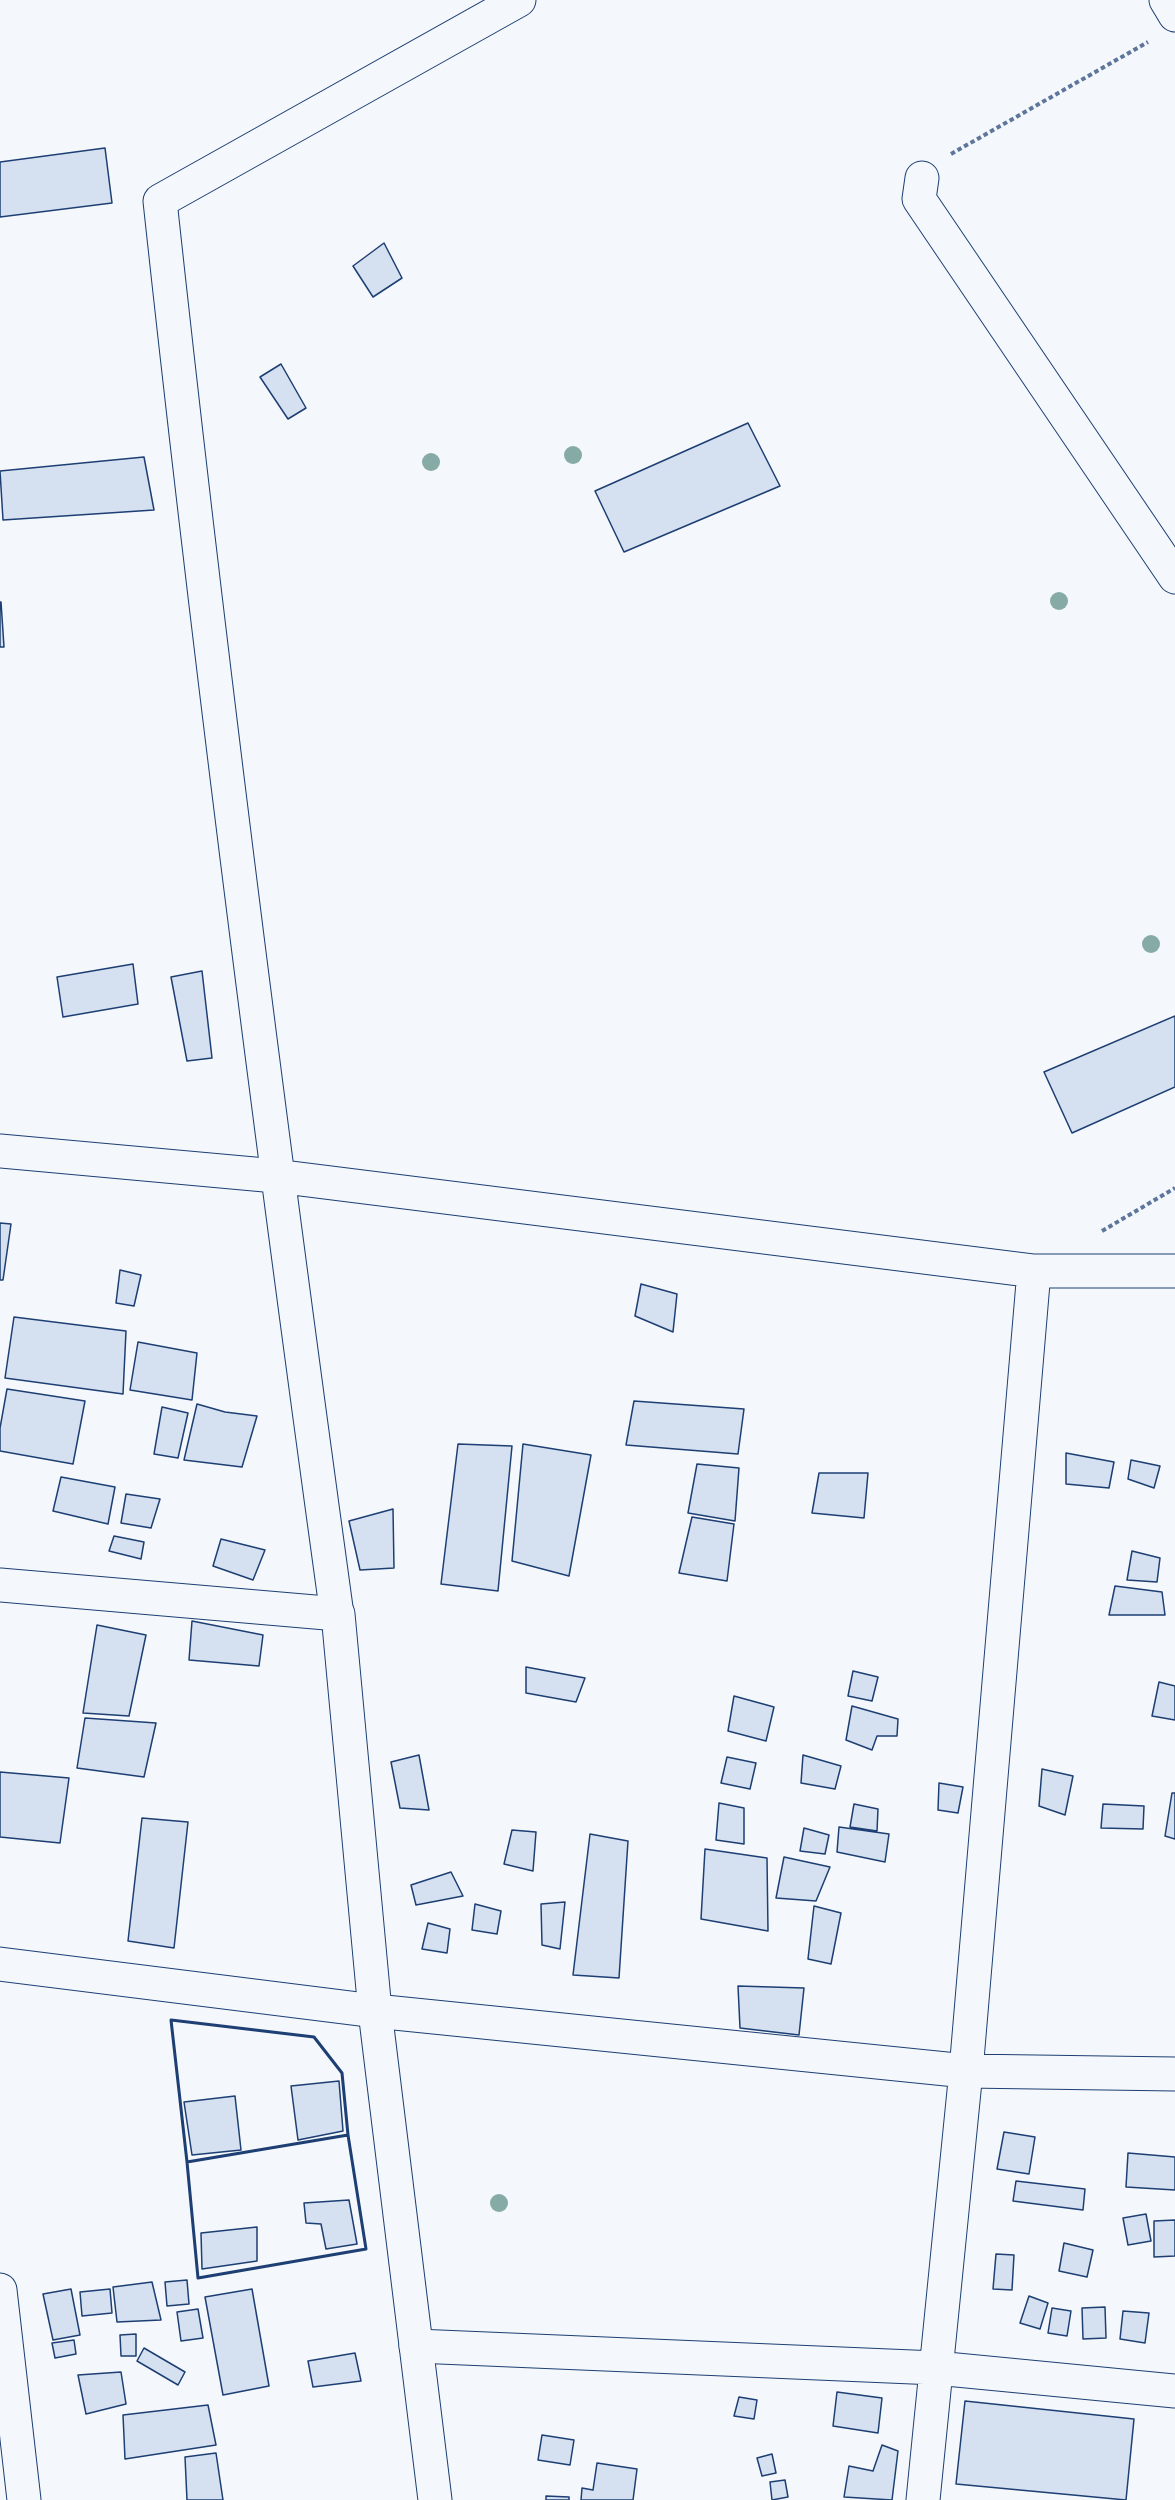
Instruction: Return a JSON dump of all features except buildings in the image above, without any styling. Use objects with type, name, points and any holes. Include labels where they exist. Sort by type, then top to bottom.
[{"type":"street","points":[[435,2500],[375,2011],[337,1615],[276,1176],[193,508],[160,201],[519,0]]},
{"type":"street","points":[[1166,0],[1175,15]]},
{"type":"street","points":[[922,178],[919,199],[1175,577]]},
{"type":"street","points":[[0,1151],[276,1176],[1034,1271],[1175,1271]]},
{"type":"street","points":[[923,2500],[966,2071],[1034,1271]]},
{"type":"street","points":[[0,1584],[337,1615]]},
{"type":"street","points":[[0,1964],[375,2011],[966,2071],[1175,2074]]},
{"type":"street","points":[[0,2290],[24,2500]]},
{"type":"street","points":[[416,2346],[936,2368],[1175,2391]]},
{"type":"path","points":[[922,178],[935,163],[1154,39]]},
{"type":"wall","points":[[171,2020],[314,2037],[342,2073],[348,2135],[187,2162],[171,2020]]},
{"type":"wall","points":[[187,2162],[198,2278],[366,2249],[348,2135]]}]
